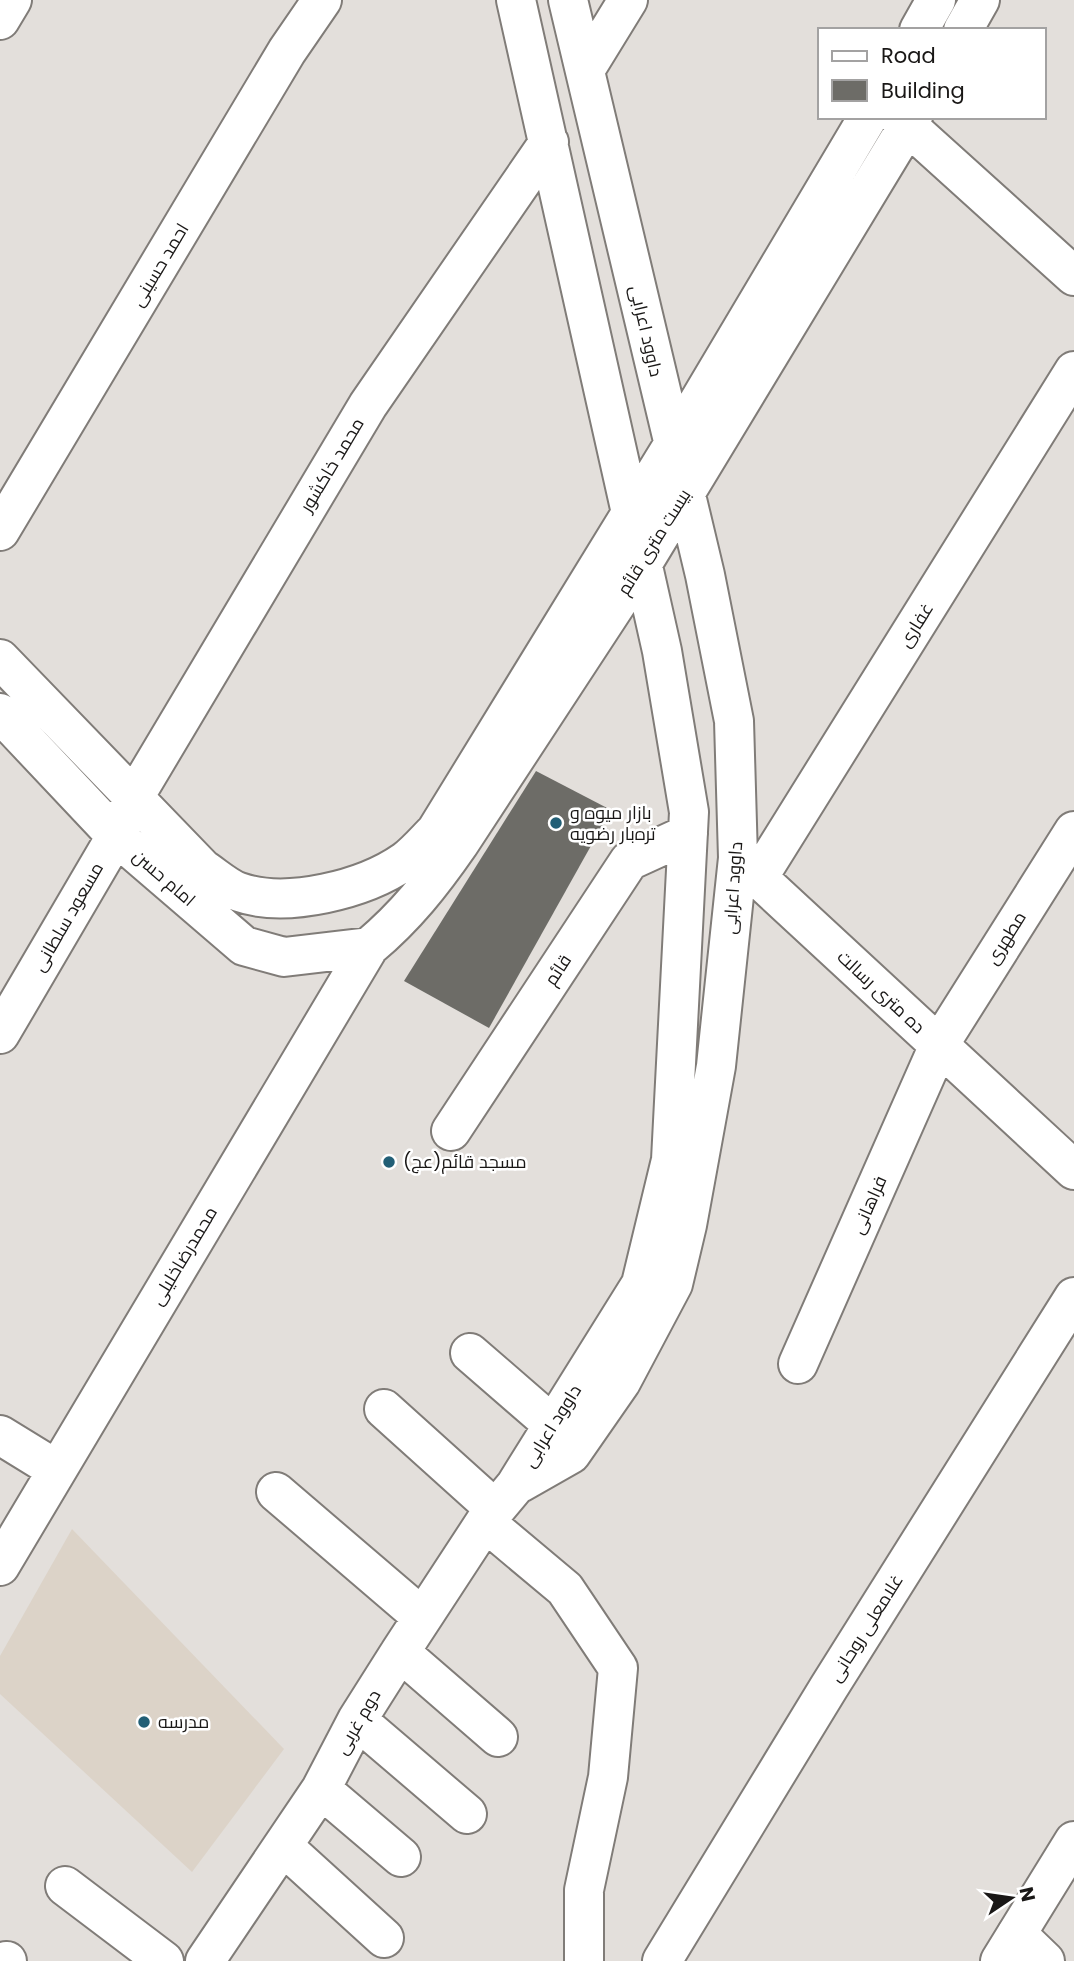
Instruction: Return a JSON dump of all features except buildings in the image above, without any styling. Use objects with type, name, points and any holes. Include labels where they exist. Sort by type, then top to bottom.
[{"type":"street","points":[[0,20],[12,0]]},
{"type":"street","name":"احمد حسینی","points":[[0,531],[286,51],[322,0]]},
{"type":"street","name":"داوود اعرابی","points":[[498,1506],[553,1425],[641,1284],[671,1160],[689,823],[662,651],[516,0]]},
{"type":"street","name":"داوود اعرابی","points":[[498,1506],[571,1454],[621,1382],[673,1284],[687,1225],[716,1066],[748,868],[734,721],[705,575],[568,0]]},
{"type":"street","points":[[584,70],[628,0]]},
{"type":"street","points":[[920,28],[936,0]]},
{"type":"street","points":[[964,28],[980,0]]},
{"type":"street","name":"بیست متری قائم","points":[[351,887],[406,860],[436,831],[673,445],[867,119]]},
{"type":"street","points":[[906,120],[1074,276]]},
{"type":"street","name":"بیست متری قائم","points":[[369,947],[400,921],[429,889],[643,563],[906,120]]},
{"type":"street","name":"محمد خاکشور","points":[[133,799],[368,405],[549,142]]},
{"type":"street","name":"غفاری","points":[[748,868],[1074,371]]},
{"type":"street","name":"امام حسن","points":[[0,659],[203,869],[239,892],[276,897],[317,895],[351,887]]},
{"type":"street","name":"امام حسن","points":[[0,713],[116,836],[244,946],[284,957],[369,947]]},
{"type":"street","name":"مسعود سلطانی","points":[[0,1034],[116,836],[133,799]]},
{"type":"street","name":"ده متری رسالت","points":[[689,823],[748,868],[1074,1170]]},
{"type":"street","name":"قائم","points":[[451,1131],[629,861],[689,823]]},
{"type":"street","name":"مطهری","points":[[939,1045],[1074,831]]},
{"type":"street","name":"محمدرضاخلیلی","points":[[3,1554],[57,1470],[369,947]]},
{"type":"street","name":"فراهانی","points":[[798,1364],[939,1045]]},
{"type":"street","name":"غلامعلی روحانی","points":[[662,1961],[829,1687],[1074,1297]]},
{"type":"street","points":[[470,1353],[553,1425]]},
{"type":"street","points":[[384,1409],[498,1506],[565,1589],[618,1668],[608,1777],[584,1890],[584,1961]]},
{"type":"street","points":[[0,1435],[57,1470]]},
{"type":"street","points":[[276,1492],[422,1617]]},
{"type":"street","name":"دوم غربی","points":[[205,1961],[284,1847],[321,1789],[357,1720],[422,1617],[498,1506]]},
{"type":"street","points":[[400,1652],[499,1737]]},
{"type":"street","points":[[357,1720],[467,1814]]},
{"type":"street","points":[[321,1789],[401,1857]]},
{"type":"street","points":[[1045,1961],[1008,1947],[1074,1841]]},
{"type":"street","points":[[284,1847],[384,1938]]},
{"type":"street","points":[[65,1886],[163,1961]]},
{"type":"shaded area","name":"مدرسه","points":[[72,1529],[284,1749],[192,1872],[0,1694],[0,1656]]},
{"type":"place","name":"بازار میوه و تره‌بار رضویه","points":[[556,823]]},
{"type":"place","name":"مسجد قائم(عج)","points":[[389,1162]]},
{"type":"place","name":"مدرسه","points":[[144,1722]]}]
